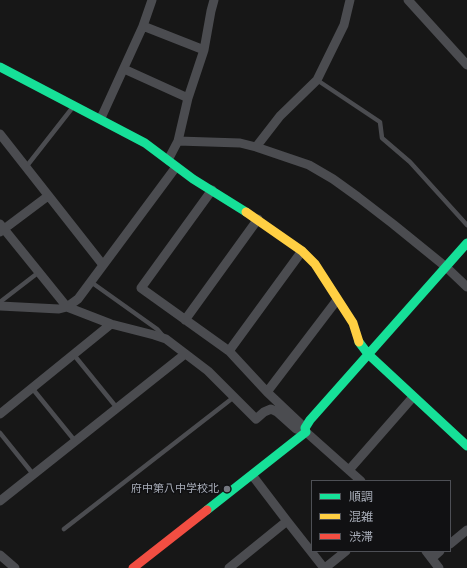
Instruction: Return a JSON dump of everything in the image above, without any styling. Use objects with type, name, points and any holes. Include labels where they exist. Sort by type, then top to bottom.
[{"type":"street","points":[[101,118],[143,26],[152,0]]},
{"type":"street","points":[[168,160],[178,141],[188,98],[204,50],[214,0]]},
{"type":"street","points":[[256,147],[280,116],[317,80],[344,25],[350,0]]},
{"type":"street","points":[[408,0],[467,65]]},
{"type":"street","points":[[143,26],[204,50]]},
{"type":"street","points":[[0,67],[101,118],[144,142],[176,167],[258,219],[302,251],[315,264],[353,323],[358,341],[368,354],[467,446]]},
{"type":"street","points":[[124,69],[188,98]]},
{"type":"street","points":[[0,134],[103,265]]},
{"type":"street","points":[[178,141],[240,143],[309,165],[333,179],[358,197],[446,267],[467,287]]},
{"type":"street","points":[[0,306],[59,309],[67,307],[78,299],[176,167]]},
{"type":"street","points":[[212,190],[141,288],[229,351],[267,392],[360,480]]},
{"type":"street","points":[[48,196],[1,228],[67,307],[111,324],[166,339],[208,371],[256,418],[271,409],[296,429],[306,430]]},
{"type":"street","points":[[185,320],[258,219]]},
{"type":"street","points":[[133,568],[252,475],[306,430],[310,420],[467,244]]},
{"type":"street","points":[[229,351],[302,251]]},
{"type":"street","points":[[267,392],[337,300]]},
{"type":"street","points":[[0,414],[111,324]]},
{"type":"street","points":[[0,501],[185,354]]},
{"type":"street","points":[[349,470],[413,397]]},
{"type":"street","points":[[252,475],[311,551]]},
{"type":"street","points":[[228,568],[287,521]]},
{"type":"street","points":[[451,543],[467,530]]},
{"type":"street","points":[[312,552],[325,568],[345,552]]},
{"type":"street","points":[[432,562],[439,552]]},
{"type":"street","points":[[0,555],[15,568]]},
{"type":"lane","points":[[317,80],[380,122],[382,138],[410,162],[467,225]]},
{"type":"lane","points":[[26,167],[75,105]]},
{"type":"lane","points":[[0,302],[39,272]]},
{"type":"lane","points":[[91,282],[157,329],[166,339]]},
{"type":"lane","points":[[74,355],[117,408]]},
{"type":"lane","points":[[32,388],[75,441]]},
{"type":"lane","points":[[64,529],[234,397]]},
{"type":"lane","points":[[0,433],[33,474]]},
{"type":"traffic: fast","points":[[0,67],[145,143],[193,179],[246,212]]},
{"type":"traffic: fast","points":[[207,510],[306,432],[305,428],[310,420],[467,243]]},
{"type":"traffic: fast","points":[[359,342],[368,354],[467,446]]},
{"type":"traffic: slow","points":[[246,212],[302,251],[315,264],[353,323],[359,342]]},
{"type":"traffic: jam","points":[[133,568],[207,510]]},
{"type":"place","name":"府中第八中学校北","points":[[227,489]]}]
